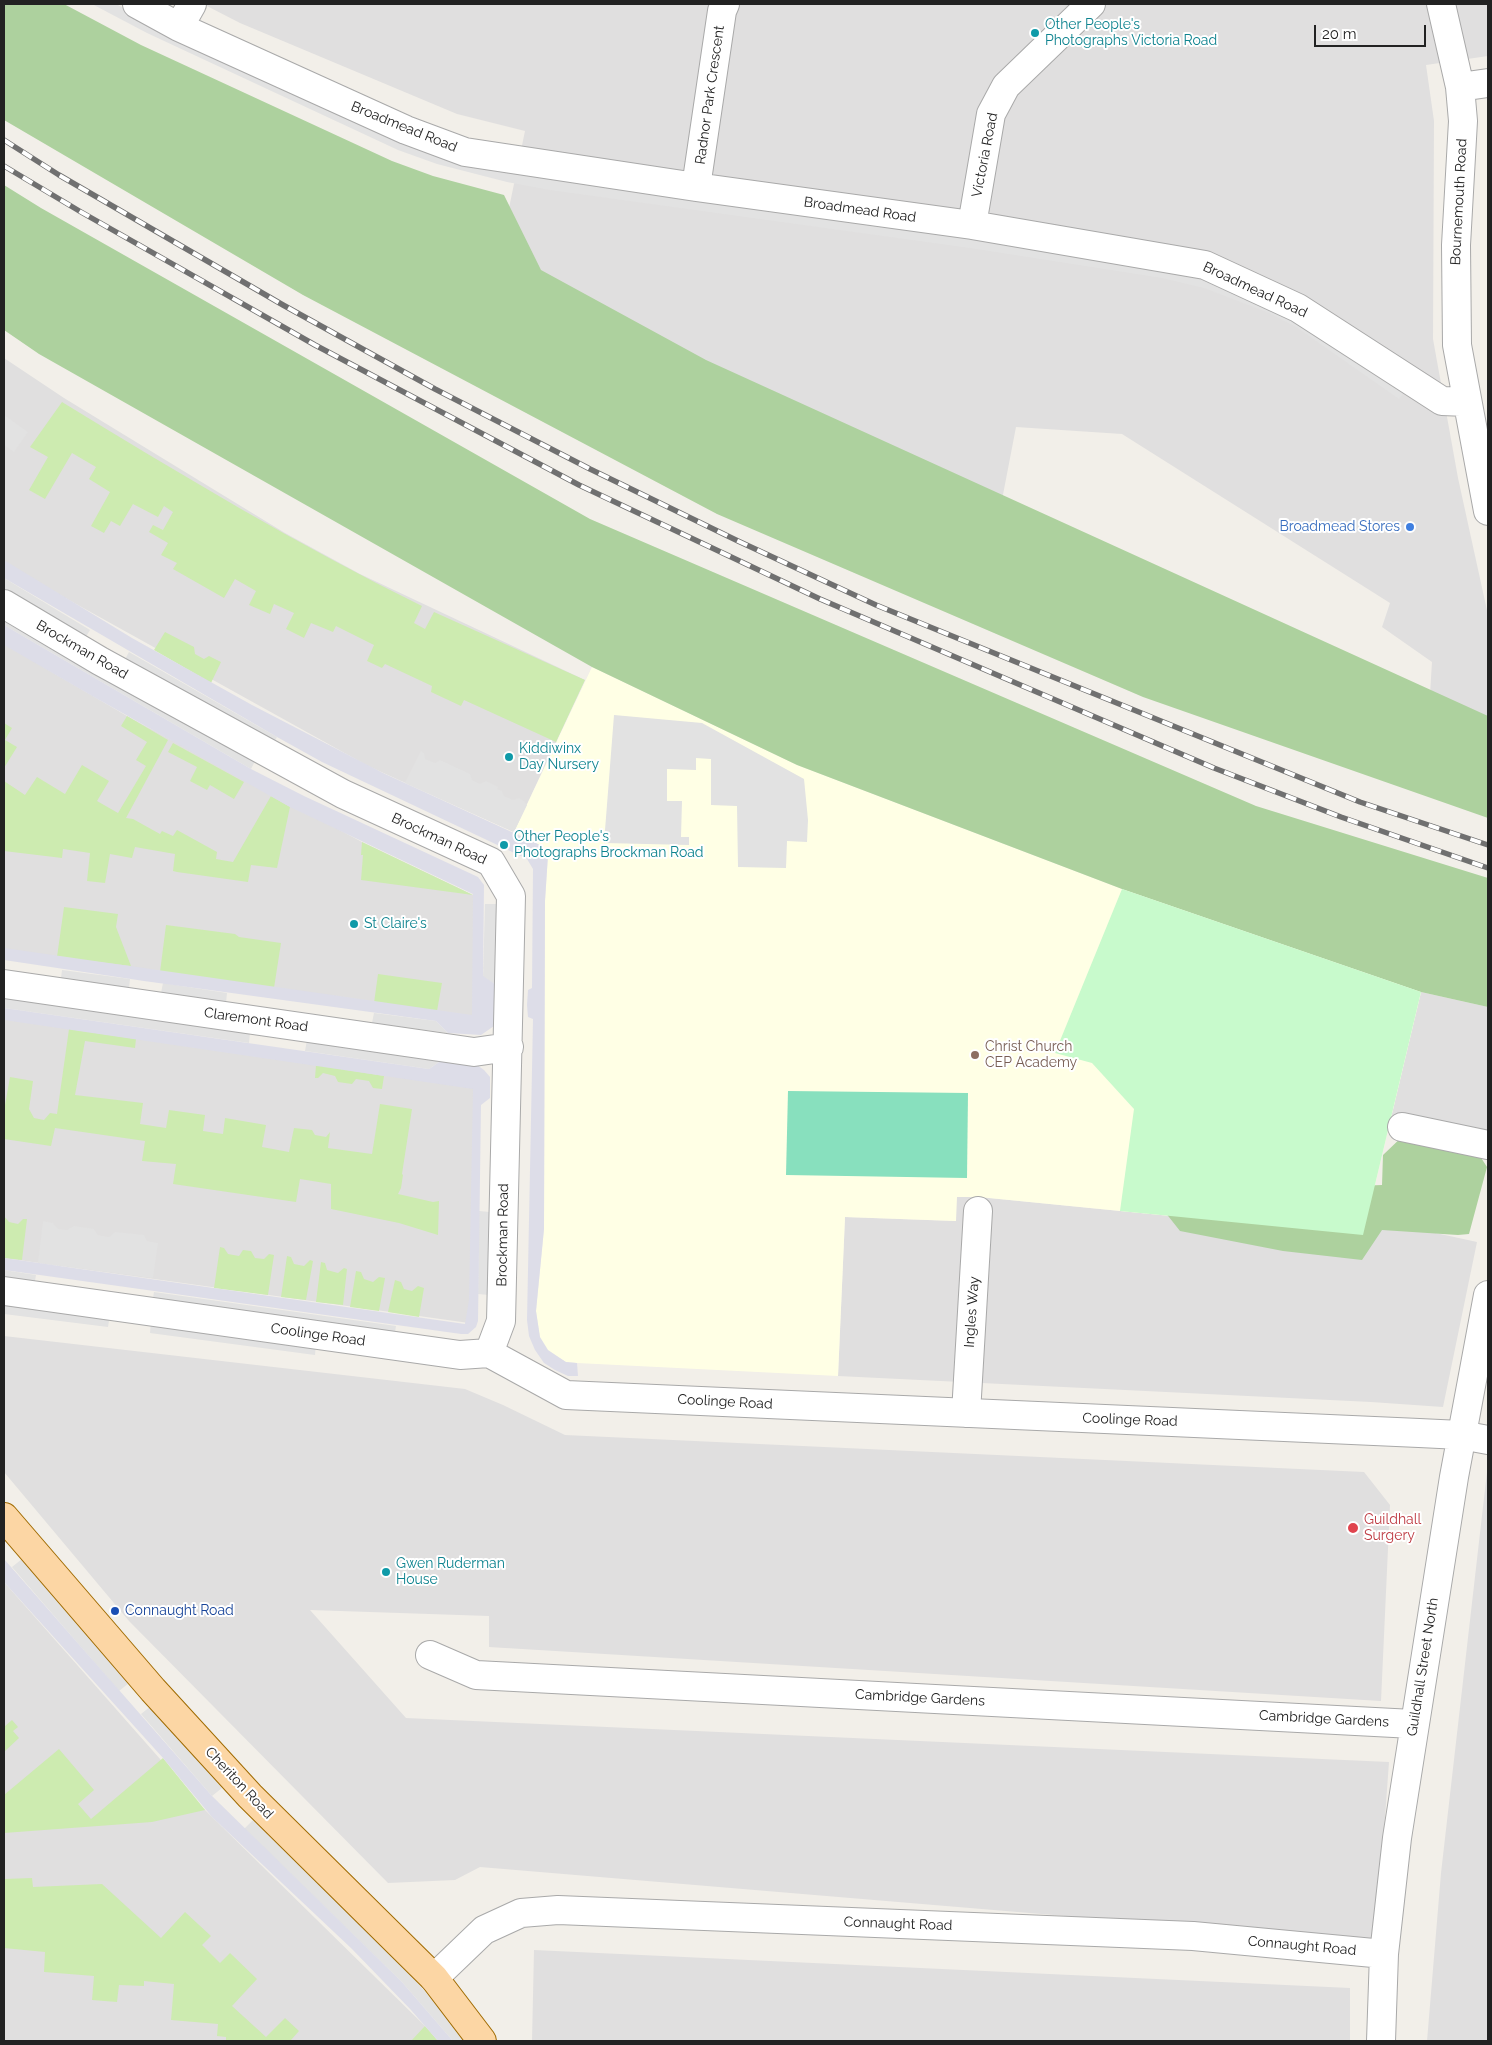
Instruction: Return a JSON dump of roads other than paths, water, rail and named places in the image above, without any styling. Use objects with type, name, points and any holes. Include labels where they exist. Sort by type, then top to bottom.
[{"type":"main road","name":"Cheriton Road","points":[[4,1517],[153,1690],[250,1796],[434,1978],[482,2041]]},
{"type":"street","name":"Broadmead Road","points":[[136,4],[179,27],[406,130],[465,152],[696,187],[972,225],[1205,265],[1298,308],[1442,401],[1467,402]]},
{"type":"street","points":[[179,27],[192,4]]},
{"type":"street","name":"Radnor Park Crescent","points":[[696,187],[722,11],[725,4]]},
{"type":"street","name":"Victoria Road","points":[[972,225],[991,114],[1006,86],[1091,4]]},
{"type":"street","name":"Bournemouth Road","points":[[1441,4],[1460,87],[1463,121],[1456,245],[1456,311],[1457,345],[1467,402]]},
{"type":"street","points":[[1460,87],[1488,83]]},
{"type":"street","points":[[1467,402],[1488,511]]},
{"type":"street","name":"Brockman Road","points":[[4,604],[100,661],[343,794],[491,862],[512,896],[501,1321],[489,1353]]},
{"type":"street","name":"Claremont Road","points":[[4,984],[474,1052],[509,1047]]},
{"type":"street","points":[[1402,1127],[1488,1145]]},
{"type":"street","name":"Ingles Way","points":[[966,1413],[978,1211]]},
{"type":"street","name":"Coolinge Road","points":[[4,1291],[460,1355],[489,1353],[566,1395],[1462,1435],[1488,1440]]},
{"type":"street","name":"Guildhall Street North","points":[[1381,2041],[1384,1954],[1396,1838],[1462,1435],[1488,1295]]},
{"type":"street","name":"Cambridge Gardens","points":[[430,1655],[476,1675],[1414,1724]]},
{"type":"street","name":"Connaught Road","points":[[434,1978],[484,1930],[521,1913],[558,1910],[1193,1936],[1384,1954]]},
{"type":"railway","points":[[4,140],[59,175],[283,305],[435,389],[590,469],[738,541],[876,605],[1360,802],[1488,845]]},
{"type":"railway","points":[[4,166],[315,345],[579,485],[820,599],[1214,768],[1341,817],[1488,868]]},
{"type":"place","name":"Other People's Photographs Victoria Road","points":[[1035,33]]},
{"type":"place","name":"Broadmead Stores","points":[[1410,527]]},
{"type":"place","name":"Kiddiwinx Day Nursery","points":[[509,757]]},
{"type":"place","name":"Other People's Photographs Brockman Road","points":[[504,845]]},
{"type":"place","name":"St Claire's","points":[[354,924]]},
{"type":"place","name":"Christ Church CEP Academy","points":[[975,1055]]},
{"type":"place","name":"Guildhall Surgery","points":[[1353,1528]]},
{"type":"place","name":"Gwen Ruderman House","points":[[386,1572]]},
{"type":"place","name":"Connaught Road","points":[[115,1611]]}]
